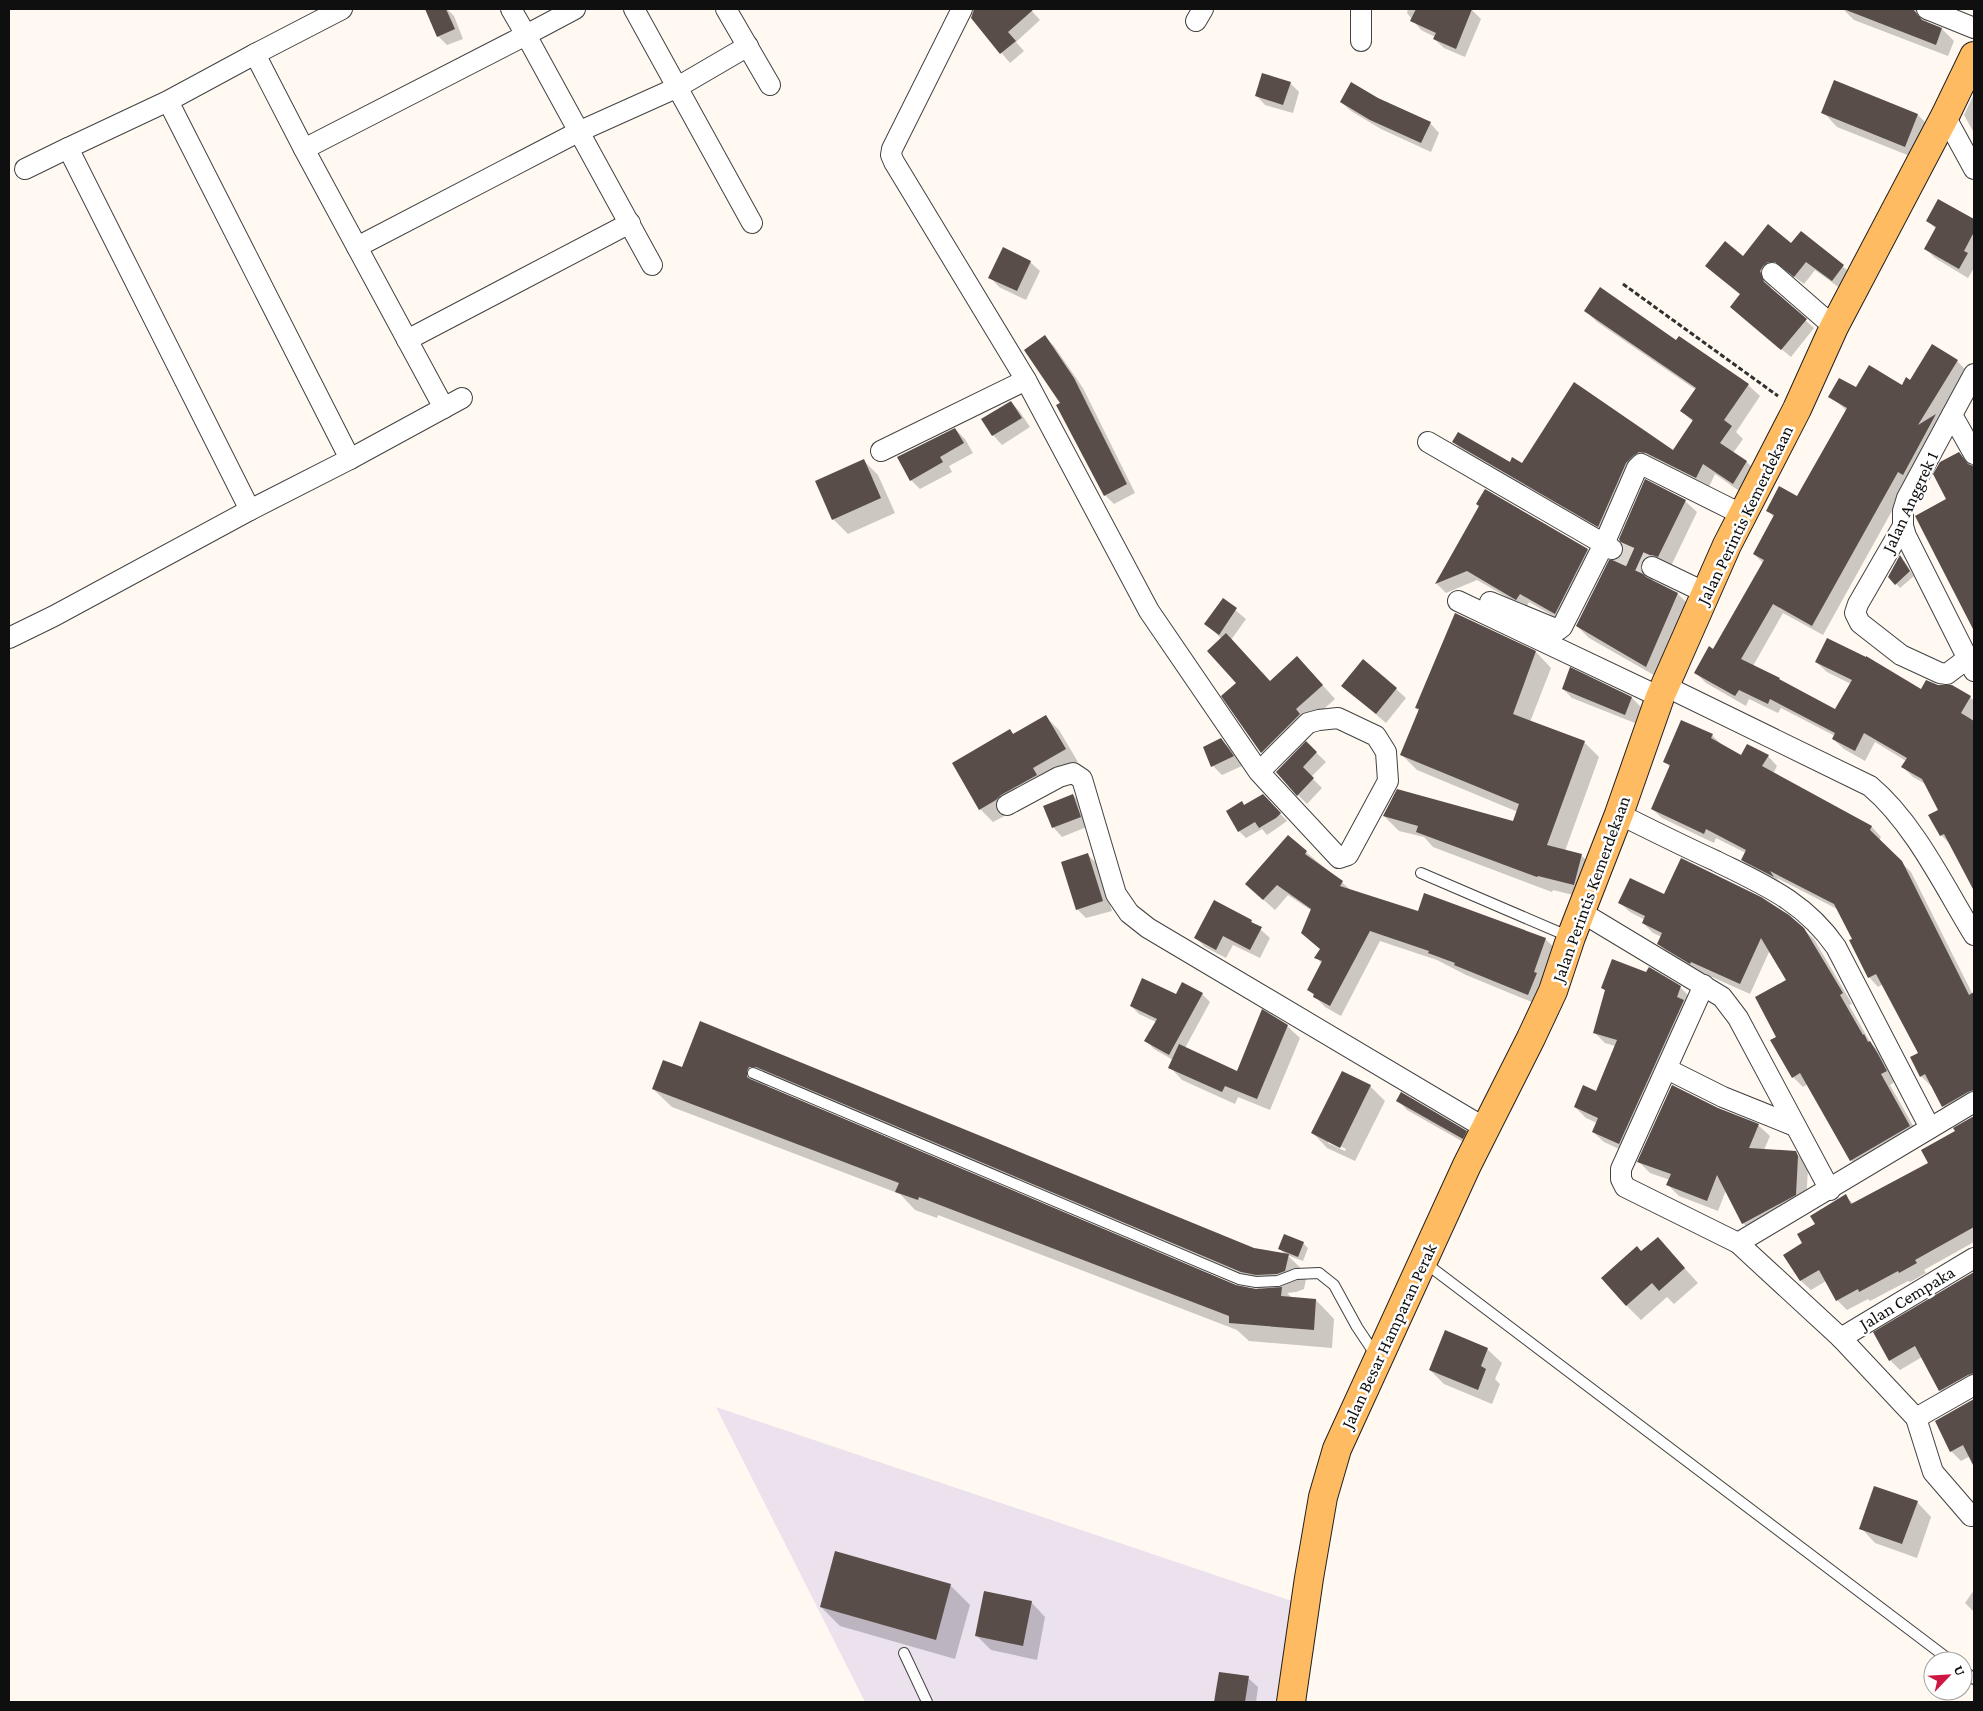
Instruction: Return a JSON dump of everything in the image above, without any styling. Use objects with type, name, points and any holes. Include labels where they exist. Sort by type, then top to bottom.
[{"type":"main road","name":"Jalan Perintis Kemerdekaan","points":[[1553,991],[1571,937],[1619,814],[1663,692],[1727,545],[1797,409],[1834,326],[1945,116],[1974,56]]},
{"type":"main road","name":"Jalan Besar Hamparan Perak","points":[[1291,1702],[1323,1497],[1337,1449],[1377,1358],[1485,1128],[1553,991]]},
{"type":"street","points":[[25,169],[168,101],[342,9]]},
{"type":"street","points":[[511,9],[652,264]]},
{"type":"street","points":[[304,149],[575,9]]},
{"type":"street","points":[[634,9],[752,223]]},
{"type":"street","points":[[726,9],[770,85]]},
{"type":"street","points":[[962,9],[892,149],[891,155],[894,162],[1026,380],[1149,611],[1259,772],[1339,858],[1348,855],[1388,781],[1386,752],[1376,736],[1338,718],[1308,723],[1259,772]]},
{"type":"street","points":[[1361,9],[1361,41]]},
{"type":"street","points":[[1927,9],[1974,28]]},
{"type":"street","points":[[357,247],[578,132],[676,88],[748,46]]},
{"type":"street","points":[[255,54],[304,149],[444,408]]},
{"type":"street","points":[[168,101],[350,459]]},
{"type":"street","points":[[1945,116],[1974,169]]},
{"type":"street","points":[[68,148],[250,510]]},
{"type":"street","points":[[407,340],[630,223]]},
{"type":"street","points":[[1772,273],[1834,326]]},
{"type":"street","name":"Jalan Anggrek 1","points":[[1971,665],[1948,674],[1940,673],[1901,655],[1860,623],[1855,612],[1903,526],[1903,511],[1907,498],[1974,374]]},
{"type":"street","points":[[881,451],[1026,380]]},
{"type":"street","points":[[9,638],[54,616],[462,398]]},
{"type":"street","points":[[1952,415],[1974,454]]},
{"type":"street","points":[[1428,442],[1608,546]]},
{"type":"street","points":[[1742,515],[1641,464],[1637,468],[1608,546],[1562,627],[1558,630],[1464,598],[1663,692],[1870,786],[1888,800],[1907,825],[1974,935]]},
{"type":"street","points":[[1903,526],[1906,536],[1971,665]]},
{"type":"street","points":[[1652,567],[1706,593]]},
{"type":"street","points":[[1007,805],[1059,778],[1073,773],[1082,779],[1116,894],[1129,912],[1148,928],[1485,1128]]},
{"type":"street","points":[[1619,814],[1771,888],[1797,904],[1824,929],[1836,947],[1930,1128]]},
{"type":"street","points":[[1581,912],[1722,997],[1738,1018],[1830,1190]]},
{"type":"street","points":[[1704,986],[1621,1169],[1620,1179],[1626,1187],[1738,1243],[1840,1338],[1916,1418],[1933,1472],[1971,1516],[1974,1515]]},
{"type":"street","points":[[1667,1069],[1723,1097],[1795,1126]]},
{"type":"street","points":[[1738,1243],[1830,1190],[1974,1102]]},
{"type":"street","name":"Jalan Cempaka","points":[[1840,1338],[1974,1258]]},
{"type":"street","points":[[1916,1418],[1974,1386]]},
{"type":"lane","points":[[1421,873],[1571,937]]},
{"type":"lane","points":[[753,1073],[1239,1279],[1256,1282],[1278,1281],[1296,1274],[1319,1273],[1334,1285],[1356,1327],[1377,1358]]},
{"type":"lane","points":[[1423,1262],[1937,1651]]},
{"type":"lane","points":[[904,1653],[927,1702]]},
{"type":"path","points":[[1623,284],[1797,409]]},
{"type":"shaded area","points":[[716,1407],[1298,1603],[1283,1702],[865,1702]]},
{"type":"building","points":[[425,9],[446,9],[455,29],[437,37]]},
{"type":"building","points":[[974,9],[1034,9],[1008,32],[1016,41],[1000,54],[971,18]]},
{"type":"building","points":[[1416,9],[1472,9],[1456,49],[1433,39],[1436,33],[1410,21]]},
{"type":"building","points":[[1846,9],[1913,9],[1922,20],[1942,28],[1936,45]]},
{"type":"building","points":[[1262,73],[1291,82],[1283,105],[1255,96]]},
{"type":"building","points":[[1834,80],[1918,114],[1905,147],[1821,113]]},
{"type":"building","points":[[1351,82],[1378,98],[1431,122],[1421,143],[1370,120],[1340,102]]},
{"type":"building","points":[[1938,199],[1974,219],[1974,232],[1964,251],[1968,253],[1959,269],[1924,249],[1936,227],[1926,221]]},
{"type":"building","points":[[1768,224],[1791,243],[1801,231],[1844,265],[1832,281],[1806,262],[1794,277],[1775,262],[1768,262],[1763,266],[1760,271],[1764,282],[1807,319],[1781,350],[1730,307],[1740,294],[1705,266],[1725,241],[1743,256]]},
{"type":"building","points":[[1003,247],[1031,261],[1017,291],[988,278]]},
{"type":"building","points":[[1600,287],[1676,340],[1679,336],[1749,384],[1724,420],[1732,426],[1720,443],[1747,461],[1733,484],[1703,464],[1696,478],[1646,453],[1639,452],[1626,463],[1598,527],[1452,442],[1458,432],[1510,462],[1512,457],[1522,463],[1574,382],[1673,450],[1693,420],[1680,411],[1696,388],[1584,311]]},
{"type":"building","points":[[1045,335],[1074,378],[1127,484],[1104,496],[1056,405],[1060,403],[1024,350]]},
{"type":"building","points":[[1932,344],[1958,360],[1918,425],[1936,414],[1903,475],[1898,472],[1812,626],[1773,604],[1741,659],[1780,678],[1835,709],[1852,680],[1815,662],[1827,638],[1866,656],[1921,689],[1926,680],[1938,685],[1952,685],[1971,696],[1961,713],[1974,721],[1974,891],[1944,834],[1940,836],[1928,815],[1938,810],[1922,779],[1901,767],[1907,758],[1864,733],[1855,751],[1832,739],[1835,733],[1770,699],[1768,704],[1739,690],[1735,696],[1694,673],[1709,646],[1713,649],[1764,560],[1753,554],[1774,515],[1766,511],[1779,486],[1797,496],[1847,408],[1828,397],[1839,378],[1856,387],[1869,365],[1902,385],[1906,377],[1910,380]]},
{"type":"building","points":[[1011,401],[1022,418],[992,436],[981,419]]},
{"type":"building","points":[[955,428],[964,443],[940,457],[943,462],[910,481],[897,457]]},
{"type":"building","points":[[1959,452],[1968,464],[1974,466],[1974,631],[1915,516],[1946,499],[1933,474],[1940,462]]},
{"type":"building","points":[[864,459],[881,498],[832,520],[815,481]]},
{"type":"building","points":[[1645,479],[1686,500],[1658,557],[1652,555],[1646,557],[1641,562],[1642,573],[1646,577],[1678,593],[1646,667],[1576,626],[1609,560],[1617,560],[1622,555],[1624,549],[1619,539]]},
{"type":"building","points":[[1485,489],[1588,549],[1555,614],[1520,594],[1516,600],[1467,571],[1435,584],[1479,506],[1476,504]]},
{"type":"building","points":[[1900,555],[1910,571],[1895,585],[1888,577]]},
{"type":"building","points":[[1223,598],[1237,608],[1219,635],[1204,624]]},
{"type":"building","points":[[1455,613],[1536,651],[1513,714],[1585,741],[1547,845],[1582,854],[1574,885],[1537,877],[1416,832],[1418,826],[1383,816],[1397,789],[1513,821],[1519,804],[1400,755],[1419,709],[1415,708]]},
{"type":"building","points":[[1226,633],[1270,681],[1297,656],[1323,685],[1296,709],[1300,714],[1261,753],[1221,696],[1236,683],[1207,651]]},
{"type":"building","points":[[1363,659],[1397,688],[1376,714],[1341,686]]},
{"type":"building","points":[[1570,667],[1632,697],[1625,715],[1562,689]]},
{"type":"building","points":[[1046,715],[1066,749],[1033,768],[1037,775],[979,810],[952,763],[1010,729],[1013,734]]},
{"type":"building","points":[[1681,720],[1713,734],[1711,738],[1741,755],[1747,744],[1769,755],[1762,766],[1872,826],[1870,830],[1902,861],[1969,995],[1974,992],[1974,1090],[1942,1107],[1925,1074],[1920,1077],[1910,1057],[1918,1053],[1876,974],[1868,978],[1849,940],[1852,939],[1834,904],[1770,871],[1774,877],[1741,860],[1746,850],[1706,829],[1704,834],[1651,809],[1670,765],[1663,762]]},
{"type":"building","points":[[1221,738],[1234,756],[1211,767],[1203,747]]},
{"type":"building","points":[[1306,741],[1317,752],[1303,767],[1314,778],[1297,796],[1276,772]]},
{"type":"building","points":[[1073,794],[1081,817],[1052,828],[1043,806]]},
{"type":"building","points":[[1263,794],[1281,813],[1259,828],[1255,822],[1238,832],[1226,811],[1242,801],[1244,805]]},
{"type":"building","points":[[1288,835],[1307,851],[1305,854],[1343,881],[1340,886],[1418,911],[1424,893],[1546,938],[1534,972],[1537,973],[1528,995],[1454,965],[1455,963],[1428,953],[1429,951],[1370,931],[1330,1006],[1313,997],[1314,994],[1307,990],[1322,961],[1314,958],[1320,949],[1301,933],[1311,909],[1277,885],[1263,900],[1245,884]]},
{"type":"building","points":[[1088,853],[1103,901],[1076,910],[1061,862]]},
{"type":"building","points":[[1681,858],[1761,897],[1789,915],[1804,928],[1843,993],[1840,995],[1863,1035],[1868,1042],[1870,1041],[1878,1054],[1887,1071],[1881,1074],[1910,1126],[1850,1161],[1800,1073],[1792,1078],[1770,1040],[1776,1037],[1755,997],[1786,980],[1761,938],[1740,984],[1691,962],[1690,964],[1657,944],[1662,933],[1642,923],[1645,916],[1618,903],[1630,878],[1664,894]]},
{"type":"building","points":[[1214,900],[1262,927],[1250,950],[1223,936],[1216,950],[1194,938]]},
{"type":"building","points":[[1612,959],[1646,972],[1649,967],[1681,986],[1677,997],[1684,1000],[1619,1144],[1592,1132],[1598,1118],[1574,1107],[1583,1085],[1596,1091],[1617,1040],[1593,1033],[1605,990],[1601,988]]},
{"type":"building","points":[[1142,978],[1176,994],[1182,982],[1203,993],[1169,1055],[1144,1041],[1157,1019],[1130,1006]]},
{"type":"building","points":[[1262,1009],[1288,1025],[1257,1099],[1225,1086],[1222,1092],[1168,1068],[1179,1044],[1237,1071]]},
{"type":"building","points":[[700,1021],[1254,1248],[1289,1254],[1285,1271],[1277,1274],[1256,1275],[1241,1272],[756,1067],[749,1067],[747,1071],[747,1077],[750,1079],[1236,1285],[1256,1289],[1282,1287],[1281,1296],[1316,1299],[1314,1330],[1229,1323],[1229,1316],[919,1197],[918,1200],[895,1192],[899,1183],[652,1089],[663,1060],[682,1067]]},
{"type":"building","points":[[1342,1071],[1371,1085],[1340,1148],[1311,1133]]},
{"type":"building","points":[[1672,1085],[1718,1108],[1759,1124],[1749,1148],[1796,1151],[1798,1156],[1796,1195],[1742,1224],[1717,1175],[1707,1201],[1666,1185],[1671,1174],[1637,1162]]},
{"type":"building","points":[[1401,1092],[1467,1131],[1463,1139],[1396,1101]]},
{"type":"building","points":[[1974,1116],[1974,1227],[1915,1260],[1917,1263],[1899,1273],[1898,1271],[1859,1292],[1858,1289],[1836,1301],[1819,1270],[1800,1281],[1783,1255],[1802,1243],[1797,1234],[1815,1224],[1810,1216],[1846,1194],[1851,1204],[1928,1163],[1921,1150],[1955,1131],[1953,1128]]},
{"type":"building","points":[[1284,1234],[1304,1242],[1298,1257],[1278,1249]]},
{"type":"building","points":[[1658,1237],[1685,1268],[1659,1291],[1652,1283],[1626,1306],[1601,1278],[1637,1246],[1641,1251]]},
{"type":"building","points":[[1974,1272],[1974,1373],[1939,1391],[1915,1346],[1889,1361],[1873,1332]]},
{"type":"building","points":[[1445,1330],[1488,1348],[1481,1366],[1486,1369],[1478,1390],[1429,1370]]},
{"type":"building","points":[[1974,1399],[1974,1467],[1963,1445],[1950,1452],[1935,1421]]},
{"type":"building","points":[[1874,1486],[1918,1501],[1902,1544],[1859,1529]]},
{"type":"building","points":[[835,1551],[951,1584],[936,1640],[820,1607]]},
{"type":"building","points":[[984,1591],[1032,1601],[1023,1646],[975,1636]]},
{"type":"building","points":[[1219,1672],[1249,1676],[1245,1702],[1214,1702]]},
{"type":"tunnel","points":[[1612,549],[1652,567]]}]
